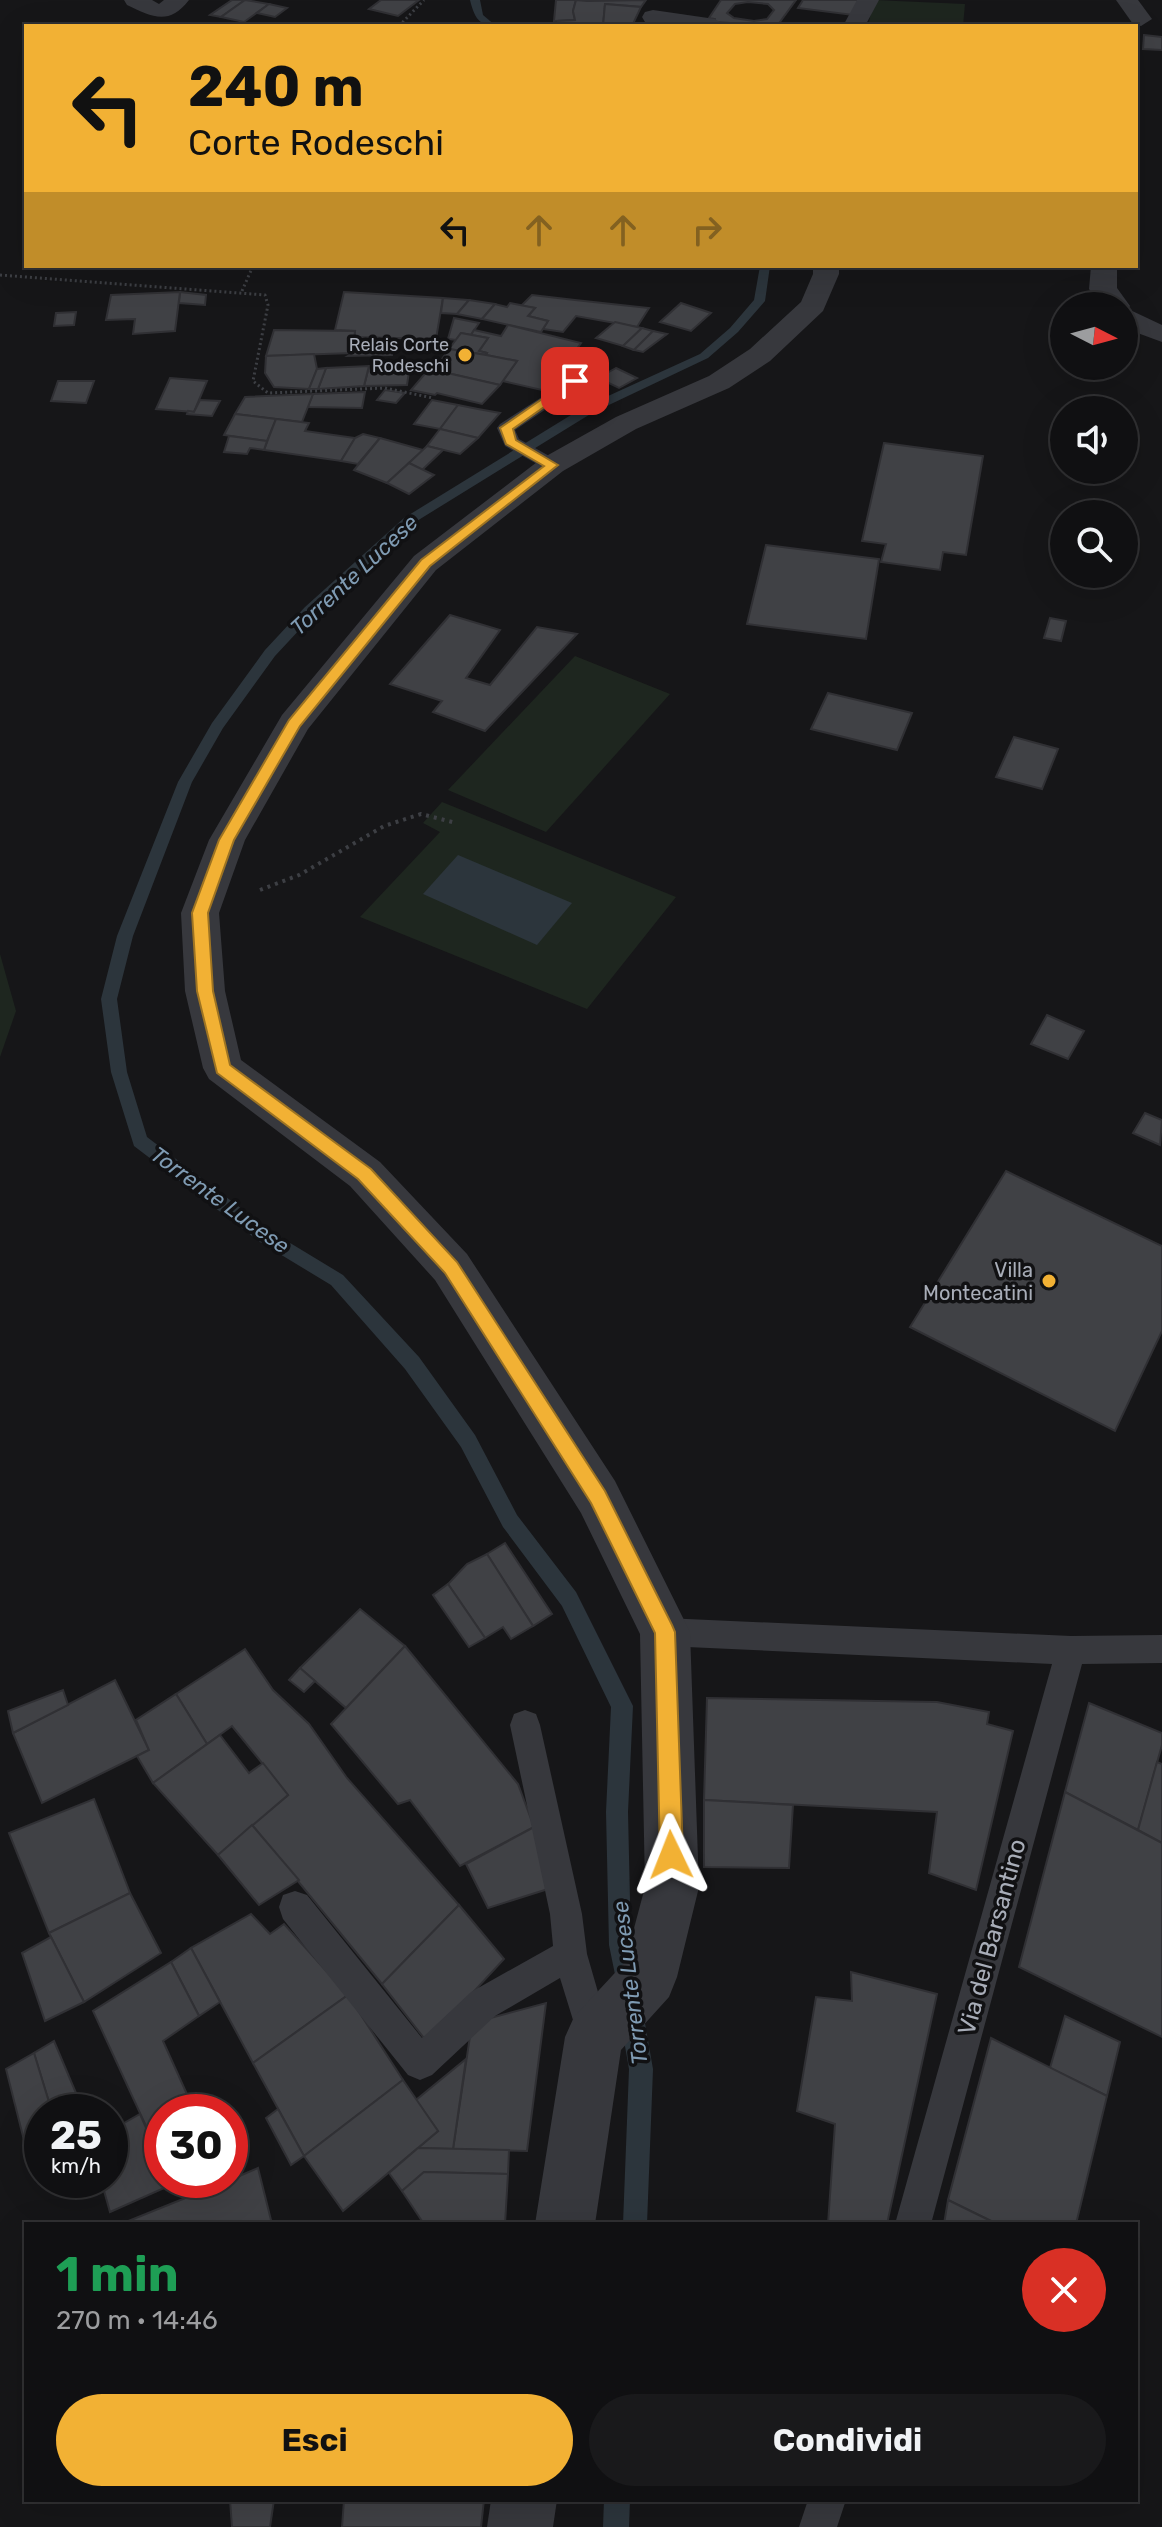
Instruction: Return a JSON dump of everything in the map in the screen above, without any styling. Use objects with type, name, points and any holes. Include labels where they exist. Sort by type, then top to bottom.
[{"type":"street","points":[[135,0],[169,7]]},
{"type":"street","points":[[855,24],[868,0]]},
{"type":"street","points":[[1127,0],[1141,19]]},
{"type":"street","points":[[655,14],[705,24]]},
{"type":"street","points":[[565,2222],[596,2034],[649,1977],[672,1887],[665,1632],[598,1497],[451,1267],[365,1174],[223,1068],[205,991],[200,913],[227,840],[294,723],[425,563],[548,462],[719,382],[760,355],[813,305],[826,268]]},
{"type":"street","points":[[1104,268],[1105,292]]},
{"type":"street","points":[[1138,324],[1162,334]]},
{"type":"street","points":[[520,2527],[524,2502]]},
{"type":"lane","points":[[548,462],[511,442],[506,428],[598,366]]},
{"type":"lane","points":[[665,1632],[1071,1650],[1162,1649]]},
{"type":"lane","name":"Via del Barsantino","points":[[914,2222],[1071,1650]]},
{"type":"lane","points":[[525,1725],[566,1914],[570,1954],[596,2034]]},
{"type":"lane","points":[[295,1907],[420,2063],[483,2004],[570,1954]]},
{"type":"lane","points":[[818,2527],[826,2502]]},
{"type":"path","points":[[401,24],[424,0]]},
{"type":"path","points":[[242,291],[252,268]]},
{"type":"path","points":[[0,275],[265,295],[268,305],[253,381],[268,393],[385,388],[433,398]]},
{"type":"path","points":[[200,913],[299,875],[384,826],[421,814],[456,823]]},
{"type":"shaded area","points":[[874,0],[965,4],[963,24],[868,24]]},
{"type":"shaded area","points":[[575,656],[670,694],[546,832],[448,790]]},
{"type":"shaded area","points":[[442,802],[676,897],[587,1009],[360,917],[440,832],[423,823]]},
{"type":"shaded area","points":[[458,855],[572,903],[537,945],[423,894]]},
{"type":"shaded area","points":[[0,954],[16,1011],[0,1057]]},
{"type":"building","points":[[232,0],[245,0],[221,17],[210,15]]},
{"type":"building","points":[[245,0],[269,4],[244,22],[221,17]]},
{"type":"building","points":[[381,0],[419,0],[398,16],[369,9]]},
{"type":"building","points":[[556,0],[576,0],[573,11],[575,20],[554,21]]},
{"type":"building","points":[[576,0],[646,0],[641,7],[605,4],[603,24],[558,24],[558,21],[575,20],[573,11]]},
{"type":"building","points":[[721,0],[796,0],[778,24],[715,22],[715,19],[709,18]],"holes":[[[748,2],[768,4],[774,10],[767,19],[754,21],[734,18],[727,13],[735,4]]]},
{"type":"building","points":[[803,0],[860,0],[853,15],[798,8]]},
{"type":"building","points":[[269,4],[287,8],[275,17],[257,13]]},
{"type":"building","points":[[605,4],[641,7],[633,24],[603,24]]},
{"type":"building","points":[[1144,35],[1162,37],[1162,50],[1143,49]]},
{"type":"building","points":[[180,292],[206,295],[205,305],[179,303]]},
{"type":"building","points":[[180,292],[175,331],[133,334],[135,319],[106,320],[111,295]]},
{"type":"building","points":[[344,292],[443,298],[436,339],[354,337],[355,331],[335,330]]},
{"type":"building","points":[[532,295],[649,308],[637,327],[576,316],[563,332],[543,329],[548,321],[528,316],[535,308],[521,306]]},
{"type":"building","points":[[443,298],[469,300],[457,314],[441,313]]},
{"type":"building","points":[[469,300],[495,304],[482,319],[457,314]]},
{"type":"building","points":[[510,303],[535,308],[528,316],[548,321],[541,332],[482,319],[495,304],[507,307]]},
{"type":"building","points":[[681,303],[711,313],[691,331],[660,322]]},
{"type":"building","points":[[76,312],[74,325],[54,326],[56,313]]},
{"type":"building","points":[[454,318],[479,323],[471,335],[461,333],[456,340],[448,339]]},
{"type":"building","points":[[615,322],[642,328],[623,346],[596,338]]},
{"type":"building","points":[[508,325],[581,343],[546,391],[503,381],[517,361],[486,355],[479,351],[488,338],[471,335],[474,330],[501,336]]},
{"type":"building","points":[[642,328],[653,331],[634,350],[623,346]]},
{"type":"building","points":[[274,330],[355,331],[353,353],[266,356]]},
{"type":"building","points":[[653,331],[667,334],[643,352],[634,350]]},
{"type":"building","points":[[461,333],[488,338],[479,351],[486,355],[449,349]]},
{"type":"building","points":[[353,346],[393,348],[392,355],[348,356],[353,353]]},
{"type":"building","points":[[449,349],[517,361],[500,385],[434,370]]},
{"type":"building","points":[[314,354],[317,369],[309,389],[274,387],[265,373],[266,356]]},
{"type":"building","points":[[410,365],[407,385],[364,386],[369,366]]},
{"type":"building","points":[[369,366],[364,386],[318,389],[326,368]]},
{"type":"building","points":[[326,368],[318,389],[309,389],[317,369]]},
{"type":"building","points":[[616,368],[637,378],[619,388],[598,378]]},
{"type":"building","points":[[429,369],[500,385],[482,404],[411,390]]},
{"type":"building","points":[[170,378],[207,381],[194,412],[156,409]]},
{"type":"building","points":[[58,381],[94,381],[86,403],[51,401]]},
{"type":"building","points":[[589,381],[605,388],[588,400],[572,393]]},
{"type":"building","points":[[385,390],[405,393],[396,403],[377,400]]},
{"type":"building","points":[[365,392],[362,408],[308,407],[313,394]]},
{"type":"building","points":[[313,394],[302,422],[235,414],[245,397]]},
{"type":"building","points":[[200,400],[220,401],[212,416],[187,414],[188,411],[194,412]]},
{"type":"building","points":[[432,400],[458,405],[440,429],[414,424]]},
{"type":"building","points":[[458,405],[500,413],[478,438],[440,429]]},
{"type":"building","points":[[235,414],[276,419],[267,441],[224,435]]},
{"type":"building","points":[[276,419],[309,423],[305,431],[355,438],[341,461],[264,450]]},
{"type":"building","points":[[440,429],[478,438],[460,454],[427,446]]},
{"type":"building","points":[[363,434],[380,438],[358,464],[341,461],[355,438]]},
{"type":"building","points":[[229,436],[267,441],[264,450],[250,448],[247,454],[224,452]]},
{"type":"building","points":[[380,438],[423,450],[387,483],[354,470]]},
{"type":"building","points":[[884,443],[983,456],[966,555],[943,552],[940,570],[881,562],[886,544],[862,541]]},
{"type":"building","points":[[427,446],[443,450],[422,470],[409,463]]},
{"type":"building","points":[[409,463],[434,475],[409,494],[387,483]]},
{"type":"building","points":[[766,545],[879,559],[866,639],[747,624]]},
{"type":"building","points":[[450,615],[500,630],[466,678],[490,685],[537,627],[577,634],[485,731],[433,712],[442,701],[390,684]]},
{"type":"building","points":[[1050,618],[1066,621],[1061,641],[1044,638]]},
{"type":"building","points":[[828,693],[912,713],[897,750],[811,729]]},
{"type":"building","points":[[1014,737],[1058,749],[1042,789],[996,777]]},
{"type":"building","points":[[1047,1015],[1084,1031],[1068,1059],[1031,1044]]},
{"type":"building","points":[[1145,1113],[1162,1120],[1160,1145],[1133,1133]]},
{"type":"building","points":[[1006,1171],[1162,1246],[1162,1331],[1115,1431],[910,1327]]},
{"type":"building","points":[[505,1543],[552,1614],[533,1626],[487,1554]]},
{"type":"building","points":[[487,1554],[533,1626],[511,1639],[503,1627],[485,1638],[448,1584],[467,1564]]},
{"type":"building","points":[[448,1584],[485,1638],[469,1647],[433,1595]]},
{"type":"building","points":[[360,1609],[405,1646],[346,1708],[300,1668]]},
{"type":"building","points":[[405,1646],[518,1784],[534,1827],[460,1866],[410,1800],[398,1804],[331,1724]]},
{"type":"building","points":[[245,1649],[273,1690],[309,1724],[347,1778],[459,1905],[382,1984],[252,1825],[288,1795],[232,1726],[207,1744],[176,1694]]},
{"type":"building","points":[[300,1668],[315,1681],[304,1692],[289,1680]]},
{"type":"building","points":[[115,1680],[149,1750],[42,1803],[13,1733]]},
{"type":"building","points":[[63,1690],[68,1705],[13,1733],[8,1711]]},
{"type":"building","points":[[176,1694],[207,1744],[153,1783],[137,1756],[149,1750],[136,1720]]},
{"type":"building","points":[[707,1698],[937,1702],[989,1712],[987,1724],[1013,1731],[976,1890],[929,1873],[937,1812],[704,1800]]},
{"type":"building","points":[[1089,1703],[1162,1733],[1162,1745],[1138,1830],[1065,1792]]},
{"type":"building","points":[[220,1735],[249,1773],[263,1763],[288,1795],[218,1855],[153,1783]]},
{"type":"building","points":[[1157,1762],[1162,1764],[1162,1843],[1138,1830]]},
{"type":"building","points":[[1065,1792],[1162,1843],[1162,2037],[1019,1967]]},
{"type":"building","points":[[94,1799],[130,1893],[49,1933],[9,1833]]},
{"type":"building","points":[[704,1800],[793,1805],[789,1868],[704,1867]]},
{"type":"building","points":[[252,1825],[299,1880],[259,1905],[218,1855]]},
{"type":"building","points":[[534,1827],[548,1889],[488,1908],[466,1864]]},
{"type":"building","points":[[130,1893],[161,1953],[84,2002],[49,1933]]},
{"type":"building","points":[[459,1905],[504,1959],[427,2042],[382,1984]]},
{"type":"building","points":[[251,1914],[270,1934],[284,1924],[348,1995],[253,2063],[191,1948]]},
{"type":"building","points":[[51,1937],[84,2002],[45,2021],[22,1953]]},
{"type":"building","points":[[191,1948],[220,2002],[199,2016],[171,1962]]},
{"type":"building","points":[[171,1962],[199,2016],[163,2041],[187,2094],[144,2094],[144,2122],[93,2011]]},
{"type":"building","points":[[851,1972],[937,1994],[887,2222],[828,2222],[835,2124],[797,2111],[816,1997],[852,2001]]},
{"type":"building","points":[[348,1995],[403,2080],[304,2156],[253,2063]]},
{"type":"building","points":[[546,2003],[527,2151],[453,2149],[472,2023]]},
{"type":"building","points":[[1065,2016],[1120,2042],[1107,2096],[1050,2068]]},
{"type":"building","points":[[991,2038],[1107,2096],[1076,2222],[993,2222],[948,2200]]},
{"type":"building","points":[[54,2041],[76,2094],[47,2094],[34,2053]]},
{"type":"building","points":[[34,2053],[47,2094],[24,2094],[24,2140],[6,2069]]},
{"type":"building","points":[[466,2059],[453,2149],[418,2148],[438,2131],[416,2100]]},
{"type":"building","points":[[403,2080],[438,2131],[343,2211],[304,2156]]},
{"type":"building","points":[[278,2109],[304,2156],[291,2165],[266,2118]]},
{"type":"building","points":[[140,2114],[144,2123],[144,2197],[110,2212],[106,2198],[128,2198],[128,2121]]},
{"type":"building","points":[[418,2148],[509,2150],[508,2174],[424,2172],[402,2191],[389,2173]]},
{"type":"building","points":[[258,2168],[272,2222],[126,2222],[185,2198],[248,2198],[248,2172]]},
{"type":"building","points":[[424,2172],[508,2174],[505,2222],[423,2222],[402,2191]]},
{"type":"building","points":[[948,2200],[993,2222],[944,2222]]},
{"type":"building","points":[[230,2502],[274,2502],[270,2527],[232,2527]]},
{"type":"building","points":[[344,2502],[484,2502],[481,2527],[342,2527]]},
{"type":"waterway","name":"Torrente Lucese","points":[[475,0],[479,16],[489,24]]},
{"type":"waterway","name":"Torrente Lucese","points":[[627,1986],[620,1945],[617,1812],[622,1706],[569,1599],[510,1521],[468,1441],[412,1363],[337,1280],[266,1237],[140,1141],[119,1072],[109,999],[125,936],[185,782],[217,726],[270,653],[310,610],[408,521],[588,410],[704,356],[734,330],[759,301],[765,268]]},
{"type":"waterway","name":"Torrente Lucese","points":[[631,2012],[641,2069],[635,2222]]},
{"type":"waterway","name":"Torrente Lucese","points":[[616,2527],[617,2502]]},
{"type":"place","name":"Relais Corte Rodeschi","points":[[465,355]]},
{"type":"place","name":"Villa Montecatini","points":[[1049,1281]]},
{"type":"route","points":[[575,381],[506,428],[511,442],[552,465],[425,563],[294,723],[227,840],[200,913],[205,991],[223,1068],[365,1174],[451,1267],[598,1497],[665,1632],[671,1855]]}]
